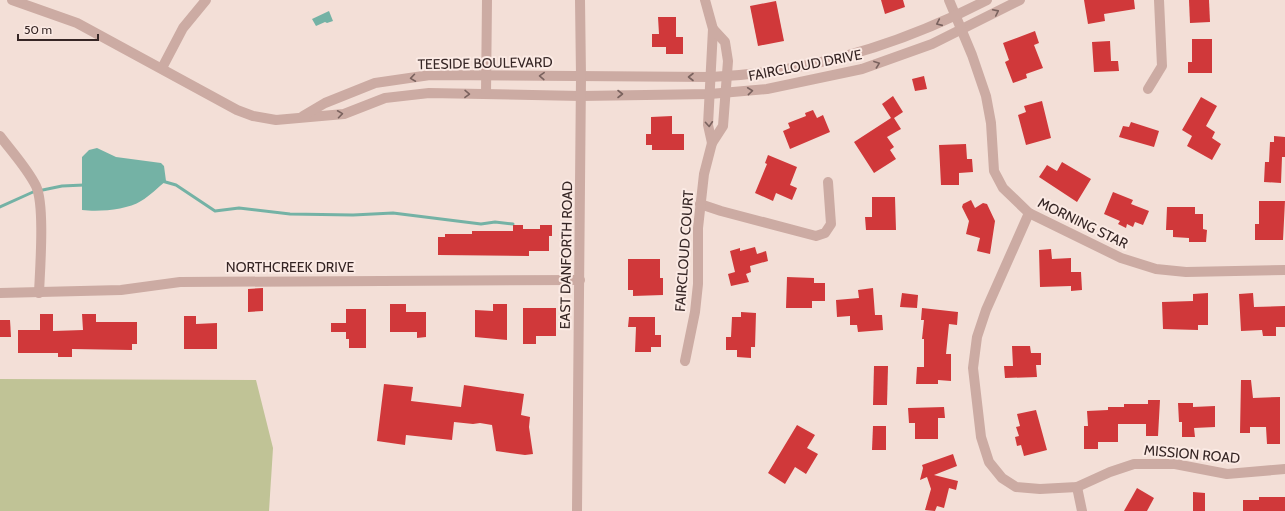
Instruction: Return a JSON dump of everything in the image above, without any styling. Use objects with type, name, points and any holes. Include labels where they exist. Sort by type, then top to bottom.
[{"type":"street","name":"TEESIDE BOULEVARD","points":[[12,0],[78,23],[237,110],[253,116],[276,120],[344,114],[385,98],[429,93],[581,96]]},
{"type":"street","points":[[162,68],[183,28],[206,0]]},
{"type":"street","points":[[486,94],[487,0]]},
{"type":"street","name":"EAST DANFORTH ROAD","points":[[577,511],[580,280],[580,0]]},
{"type":"street","name":"FAIRCLOUD COURT","points":[[705,0],[713,29],[708,125],[712,143]]},
{"type":"street","name":"MORNING STAR","points":[[949,0],[957,15],[986,96],[991,123],[994,171],[1003,188],[1029,213],[1121,258],[1156,269],[1186,272],[1285,270]]},
{"type":"street","name":"FAIRCLOUD DRIVE","points":[[581,76],[605,78],[747,76],[810,65],[907,37],[987,0]]},
{"type":"street","name":"FAIRCLOUD DRIVE","points":[[581,96],[726,93],[767,89],[862,69],[932,44],[1020,0]]},
{"type":"street","points":[[1148,89],[1162,66],[1158,0]]},
{"type":"street","name":"FAIRCLOUD COURT","points":[[686,361],[696,312],[698,284],[697,247],[704,174],[712,143],[723,126],[726,93],[728,61],[725,42],[713,29]]},
{"type":"street","name":"TEESIDE BOULEVARD","points":[[302,117],[325,103],[375,83],[430,76],[581,76]]},
{"type":"street","points":[[0,136],[28,172],[36,188],[40,212],[39,293]]},
{"type":"street","points":[[700,204],[816,236],[825,234],[831,224],[828,182]]},
{"type":"street","name":"MISSION ROAD","points":[[1029,213],[986,310],[977,337],[973,368],[981,437],[990,462],[1002,478],[1016,487],[1040,489],[1077,487],[1110,472],[1140,464],[1175,464],[1227,474],[1285,469]]},
{"type":"street","name":"NORTHCREEK DRIVE","points":[[0,293],[121,290],[180,282],[580,280]]},
{"type":"street","points":[[1077,487],[1082,511]]},
{"type":"green space","points":[[0,379],[256,380],[273,448],[269,511],[0,511]]},
{"type":"water","points":[[329,11],[333,21],[327,23],[325,22],[316,26],[312,19]]},
{"type":"water","points":[[97,148],[116,157],[161,163],[164,166],[166,181],[151,194],[135,204],[121,208],[96,211],[82,210],[82,157],[89,150]]},
{"type":"building","points":[[881,0],[903,0],[905,7],[885,14]]},
{"type":"building","points":[[1084,0],[1134,0],[1135,9],[1104,14],[1105,21],[1088,24]]},
{"type":"building","points":[[1189,0],[1209,0],[1210,22],[1190,23]]},
{"type":"building","points":[[776,1],[784,41],[758,46],[750,6]]},
{"type":"building","points":[[658,17],[676,17],[676,37],[683,37],[683,54],[666,54],[666,47],[652,47],[652,34],[659,34]]},
{"type":"building","points":[[1035,31],[1039,43],[1034,45],[1043,68],[1026,74],[1027,78],[1013,83],[1005,62],[1009,60],[1003,43]]},
{"type":"building","points":[[1192,39],[1212,39],[1212,73],[1188,73],[1188,62],[1192,62]]},
{"type":"building","points":[[1110,41],[1111,61],[1118,61],[1119,71],[1094,72],[1092,42]]},
{"type":"building","points":[[924,76],[927,89],[915,91],[912,79]]},
{"type":"building","points":[[893,96],[903,112],[894,118],[901,129],[887,137],[894,147],[890,150],[896,159],[874,173],[854,142],[891,118],[882,104]]},
{"type":"building","points":[[1201,97],[1217,106],[1206,126],[1215,132],[1212,138],[1221,144],[1212,160],[1187,146],[1192,136],[1182,130]]},
{"type":"building","points":[[1042,101],[1051,138],[1026,145],[1018,115],[1026,112],[1024,106]]},
{"type":"building","points":[[813,110],[817,118],[823,115],[830,132],[790,149],[783,131],[790,128],[788,123],[806,116],[805,113]]},
{"type":"building","points":[[672,116],[672,134],[684,134],[684,150],[652,150],[652,145],[646,145],[646,134],[651,134],[651,117]]},
{"type":"building","points":[[1131,122],[1159,131],[1154,147],[1119,137],[1123,126],[1129,127]]},
{"type":"building","points":[[1274,136],[1285,137],[1285,157],[1282,157],[1281,183],[1264,182],[1265,162],[1269,162],[1270,142],[1274,142]]},
{"type":"building","points":[[966,144],[967,159],[972,159],[973,172],[959,173],[959,185],[941,185],[939,145]]},
{"type":"building","points":[[768,155],[797,167],[790,185],[797,188],[792,200],[776,193],[773,201],[755,193],[767,164],[765,163]]},
{"type":"building","points":[[1062,162],[1091,179],[1077,202],[1039,177],[1047,165],[1057,171]]},
{"type":"building","points":[[1113,192],[1133,200],[1131,204],[1149,211],[1143,225],[1135,222],[1133,227],[1127,224],[1126,228],[1118,224],[1120,221],[1104,214]]},
{"type":"building","points":[[872,197],[895,197],[896,230],[866,230],[865,217],[872,217]]},
{"type":"building","points":[[971,200],[975,208],[983,203],[987,204],[995,221],[990,254],[977,251],[980,238],[966,234],[969,221],[962,207],[963,204]]},
{"type":"building","points":[[1259,201],[1285,201],[1283,240],[1255,240],[1255,224],[1259,224]]},
{"type":"building","points":[[1167,207],[1195,207],[1195,214],[1203,214],[1203,229],[1207,230],[1206,242],[1189,242],[1189,238],[1173,237],[1173,230],[1166,230]]},
{"type":"building","points":[[513,225],[523,225],[523,229],[540,229],[540,225],[552,225],[552,236],[549,236],[549,251],[529,251],[529,256],[438,255],[438,237],[445,237],[445,234],[472,234],[472,231],[513,231]]},
{"type":"building","points":[[755,247],[757,254],[766,251],[768,261],[750,266],[751,272],[746,274],[749,282],[731,286],[728,274],[735,272],[730,251],[740,248],[740,251]]},
{"type":"building","points":[[1051,249],[1052,259],[1071,258],[1071,272],[1081,272],[1082,290],[1071,291],[1071,286],[1040,287],[1039,250]]},
{"type":"building","points":[[628,259],[660,259],[660,278],[663,278],[663,295],[633,296],[633,290],[628,290]]},
{"type":"building","points":[[787,277],[814,278],[814,283],[825,283],[825,301],[812,301],[812,308],[786,308]]},
{"type":"building","points":[[263,288],[263,311],[248,312],[248,289]]},
{"type":"building","points":[[873,288],[875,315],[882,315],[883,330],[858,332],[857,325],[850,325],[850,316],[837,317],[836,300],[859,298],[858,290]]},
{"type":"building","points":[[902,293],[918,295],[917,308],[900,307]]},
{"type":"building","points":[[1208,293],[1208,325],[1198,325],[1198,330],[1163,329],[1162,302],[1193,301],[1193,294]]},
{"type":"building","points":[[1253,293],[1254,307],[1285,306],[1285,327],[1276,327],[1276,336],[1263,336],[1262,330],[1241,331],[1239,294]]},
{"type":"building","points":[[390,304],[406,304],[406,312],[426,312],[426,337],[417,338],[417,332],[390,332]]},
{"type":"building","points":[[493,304],[507,304],[507,340],[475,337],[475,310],[493,311]]},
{"type":"building","points":[[523,308],[556,308],[556,336],[536,336],[536,344],[523,344]]},
{"type":"building","points":[[922,308],[958,312],[957,325],[949,324],[946,354],[951,354],[951,381],[938,380],[938,384],[916,384],[917,367],[924,367],[924,339],[922,339],[924,320],[921,320]]},
{"type":"building","points":[[346,309],[366,309],[366,348],[349,348],[349,339],[346,339],[346,332],[331,332],[331,323],[346,323]]},
{"type":"building","points":[[741,312],[756,313],[755,347],[751,347],[751,358],[737,357],[737,350],[726,350],[726,337],[731,337],[732,317],[741,317]]},
{"type":"building","points":[[40,314],[53,314],[53,331],[83,330],[82,314],[96,314],[96,322],[137,322],[137,344],[132,344],[132,350],[72,349],[72,357],[58,357],[58,353],[18,353],[18,330],[40,330]]},
{"type":"building","points":[[184,316],[196,316],[196,324],[217,323],[217,349],[184,349]]},
{"type":"building","points":[[629,317],[655,317],[655,335],[661,335],[661,347],[651,347],[651,352],[635,352],[636,327],[628,327]]},
{"type":"building","points":[[0,320],[10,320],[11,337],[0,337]]},
{"type":"building","points":[[1012,346],[1030,346],[1031,353],[1041,353],[1041,365],[1036,365],[1037,377],[1005,378],[1004,366],[1013,366]]},
{"type":"building","points":[[874,366],[888,366],[887,405],[873,405]]},
{"type":"building","points":[[1241,380],[1251,380],[1253,398],[1280,397],[1280,444],[1267,444],[1266,427],[1250,427],[1250,433],[1240,433]]},
{"type":"building","points":[[384,384],[413,387],[411,401],[461,407],[464,385],[524,394],[521,415],[530,417],[529,427],[533,454],[525,455],[496,451],[492,425],[480,423],[473,424],[454,422],[452,440],[406,435],[405,445],[377,441]]},
{"type":"building","points":[[1148,400],[1160,400],[1158,436],[1146,436],[1146,424],[1118,424],[1118,442],[1098,442],[1098,449],[1084,449],[1084,426],[1088,426],[1087,411],[1108,410],[1108,407],[1124,407],[1124,404],[1148,404]]},
{"type":"building","points":[[1178,403],[1193,403],[1193,407],[1215,406],[1215,427],[1194,428],[1195,437],[1182,437],[1182,422],[1179,422]]},
{"type":"building","points":[[944,407],[945,418],[938,418],[938,439],[915,439],[915,423],[909,423],[908,408]]},
{"type":"building","points":[[1036,410],[1047,450],[1024,456],[1021,445],[1017,446],[1015,437],[1019,436],[1016,427],[1020,426],[1017,414]]},
{"type":"building","points":[[797,425],[815,435],[807,448],[818,454],[806,474],[795,467],[785,484],[768,473]]},
{"type":"building","points":[[873,426],[886,426],[886,450],[872,450]]},
{"type":"building","points":[[953,454],[957,466],[934,475],[958,481],[956,490],[949,488],[944,508],[937,506],[935,511],[925,510],[931,489],[927,477],[920,480],[923,468],[922,465]]},
{"type":"building","points":[[1137,488],[1154,498],[1147,511],[1124,511]]},
{"type":"building","points":[[1193,492],[1205,493],[1205,511],[1193,511]]},
{"type":"building","points":[[1259,497],[1285,497],[1285,511],[1243,511],[1243,500],[1259,500]]},
{"type":"waterway","points":[[162,181],[176,185],[215,211],[239,208],[290,214],[353,215],[393,213],[481,224],[495,222],[513,224]]},
{"type":"waterway","points":[[0,207],[33,192],[62,186],[84,185]]}]
